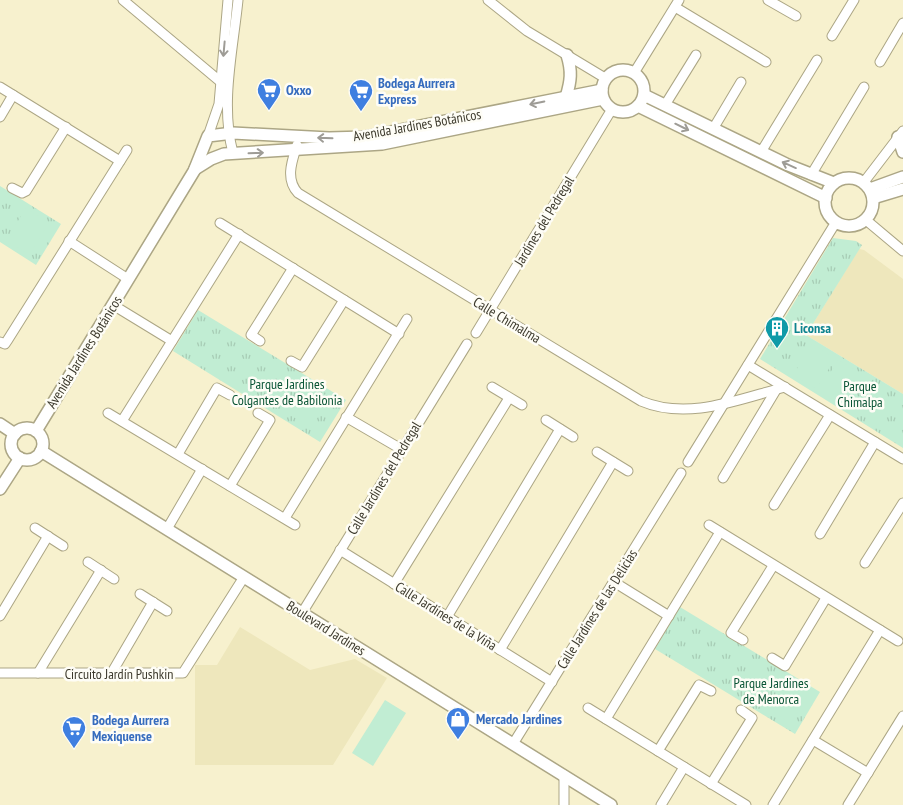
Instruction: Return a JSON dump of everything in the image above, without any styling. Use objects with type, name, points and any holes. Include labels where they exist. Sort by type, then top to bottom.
[{"type":"street","points":[[123,0],[229,88]]},
{"type":"street","points":[[208,136],[218,112],[228,0]]},
{"type":"street","points":[[233,153],[228,133],[229,88],[238,0]]},
{"type":"street","points":[[488,0],[527,31],[567,55],[603,89],[612,109],[621,112],[630,111],[638,106],[644,95],[642,82],[634,73],[624,70],[614,72],[603,89]]},
{"type":"street","points":[[768,0],[796,16]]},
{"type":"street","points":[[832,36],[854,0]]},
{"type":"street","points":[[634,73],[677,4],[766,62]]},
{"type":"street","points":[[880,62],[903,24]]},
{"type":"street","points":[[566,97],[571,81],[572,69],[567,55]]},
{"type":"street","points":[[665,105],[696,55]]},
{"type":"street","points":[[761,152],[817,60]]},
{"type":"street","points":[[714,129],[741,82]]},
{"type":"street","points":[[0,87],[120,161]]},
{"type":"street","points":[[811,175],[864,87]]},
{"type":"street","name":"Avenida Jardines Botánicos","points":[[36,431],[194,170],[208,136],[228,133],[299,137],[365,137],[603,89]]},
{"type":"street","name":"Avenida Jardines Botánicos","points":[[194,170],[217,156],[233,153],[259,154],[274,151],[382,144],[603,89]]},
{"type":"street","points":[[0,117],[13,95]]},
{"type":"street","points":[[644,95],[761,152],[811,175],[834,183]]},
{"type":"street","points":[[638,106],[826,198]]},
{"type":"street","name":"Jardines del Pedregal","points":[[476,334],[612,109]]},
{"type":"street","points":[[12,188],[22,193],[26,191],[66,128]]},
{"type":"street","points":[[901,134],[903,152]]},
{"type":"street","points":[[901,134],[869,190],[872,210],[866,220],[856,225],[845,226],[836,222],[829,215],[826,198],[828,190],[834,183],[844,178],[854,178],[869,190],[903,189]]},
{"type":"street","points":[[274,151],[278,136]]},
{"type":"street","name":"Calle Chimalma","points":[[299,137],[290,174],[292,183],[298,193],[650,405],[671,410],[693,410],[781,389]]},
{"type":"street","points":[[0,342],[5,344],[7,341],[127,150]]},
{"type":"street","points":[[869,190],[903,178]]},
{"type":"street","points":[[866,220],[903,251]]},
{"type":"street","points":[[688,462],[836,222]]},
{"type":"street","points":[[220,223],[399,334]]},
{"type":"street","points":[[122,421],[239,234]]},
{"type":"street","points":[[69,242],[128,279]]},
{"type":"street","points":[[260,341],[251,335],[293,268]]},
{"type":"street","points":[[291,361],[302,367],[344,300]]},
{"type":"street","points":[[113,305],[172,341]]},
{"type":"street","points":[[285,518],[407,320]]},
{"type":"street","name":"Calle Jardines del Pedregal","points":[[302,613],[467,344]]},
{"type":"street","points":[[748,365],[781,389],[830,415],[903,459]]},
{"type":"street","points":[[492,387],[522,405]]},
{"type":"street","points":[[178,454],[217,388],[230,395]]},
{"type":"street","points":[[723,478],[781,389]]},
{"type":"street","points":[[394,584],[509,398]]},
{"type":"street","points":[[108,412],[295,525]]},
{"type":"street","points":[[230,486],[270,420],[258,413]]},
{"type":"street","points":[[774,505],[830,415]]},
{"type":"street","points":[[346,417],[401,449]]},
{"type":"street","points":[[546,420],[573,437]]},
{"type":"street","points":[[0,424],[15,434]]},
{"type":"street","points":[[25,428],[36,431],[43,442],[41,450],[30,459],[20,458],[12,450],[12,438],[25,428]]},
{"type":"street","points":[[447,616],[560,429]]},
{"type":"street","points":[[820,534],[875,442]]},
{"type":"street","name":"Boulevard Jardines","points":[[41,450],[611,805]]},
{"type":"street","points":[[597,452],[628,471]]},
{"type":"street","points":[[0,489],[20,458]]},
{"type":"street","points":[[500,650],[613,462]]},
{"type":"street","points":[[167,529],[202,469]]},
{"type":"street","name":"Calle Jardines de las Delicias","points":[[513,744],[681,473]]},
{"type":"street","points":[[865,563],[903,502]]},
{"type":"street","points":[[708,525],[898,641]]},
{"type":"street","points":[[34,528],[63,546]]},
{"type":"street","points":[[606,719],[720,532]]},
{"type":"street","points":[[0,616],[48,536]]},
{"type":"street","name":"Calle Jardines de la Viña","points":[[340,550],[552,682]]},
{"type":"street","points":[[88,562],[114,579]]},
{"type":"street","points":[[743,640],[731,633],[773,566]]},
{"type":"street","points":[[38,673],[100,570]]},
{"type":"street","name":"Circuito Jardín Pushkin","points":[[0,673],[183,673],[244,577]]},
{"type":"street","points":[[614,582],[670,616]]},
{"type":"street","points":[[140,594],[167,611]]},
{"type":"street","points":[[772,658],[785,666],[826,598]]},
{"type":"street","points":[[111,674],[153,602]]},
{"type":"street","points":[[773,805],[880,630]]},
{"type":"street","points":[[658,751],[699,685],[711,691]]},
{"type":"street","points":[[588,708],[746,805]]},
{"type":"street","points":[[711,784],[752,718],[740,710]]},
{"type":"street","points":[[848,805],[903,716]]},
{"type":"street","points":[[813,740],[868,773]]},
{"type":"street","points":[[661,805],[684,767]]},
{"type":"street","points":[[564,775],[564,805]]},
{"type":"shaded area","points":[[859,249],[864,250],[903,279],[903,394],[806,335]]},
{"type":"shaded area","points":[[240,627],[310,670],[355,659],[387,678],[333,765],[195,765],[195,665],[217,665]]},
{"type":"green space","points":[[0,186],[61,224],[36,265],[0,242]]},
{"type":"green space","points":[[26,208],[49,223],[29,255],[6,240]]},
{"type":"green space","name":"Parque Chimalpa","points":[[833,238],[856,241],[862,245],[806,335],[903,394],[903,448],[760,359]]},
{"type":"green space","name":"Parque Jardines Colgantes de Babilonia","points":[[198,310],[346,400],[320,442],[173,351]]},
{"type":"green space","points":[[812,344],[835,358],[817,389],[793,375]]},
{"type":"green space","points":[[838,360],[862,374],[842,406],[819,391]]},
{"type":"green space","points":[[306,383],[330,398],[311,428],[287,413]]},
{"type":"green space","name":"Parque Jardines de Menorca","points":[[680,607],[820,692],[795,734],[655,649]]},
{"type":"green space","points":[[786,680],[809,693],[791,723],[768,709]]},
{"type":"green space","points":[[385,700],[406,713],[373,766],[352,753]]},
{"type":"place","name":"Oxxo","points":[[269,111]]},
{"type":"place","name":"Bodega Aurrera Express","points":[[361,112]]},
{"type":"place","name":"Liconsa","points":[[777,349]]},
{"type":"place","name":"Mercado Jardines","points":[[458,740]]},
{"type":"place","name":"Bodega Aurrera Mexiquense","points":[[74,749]]}]
